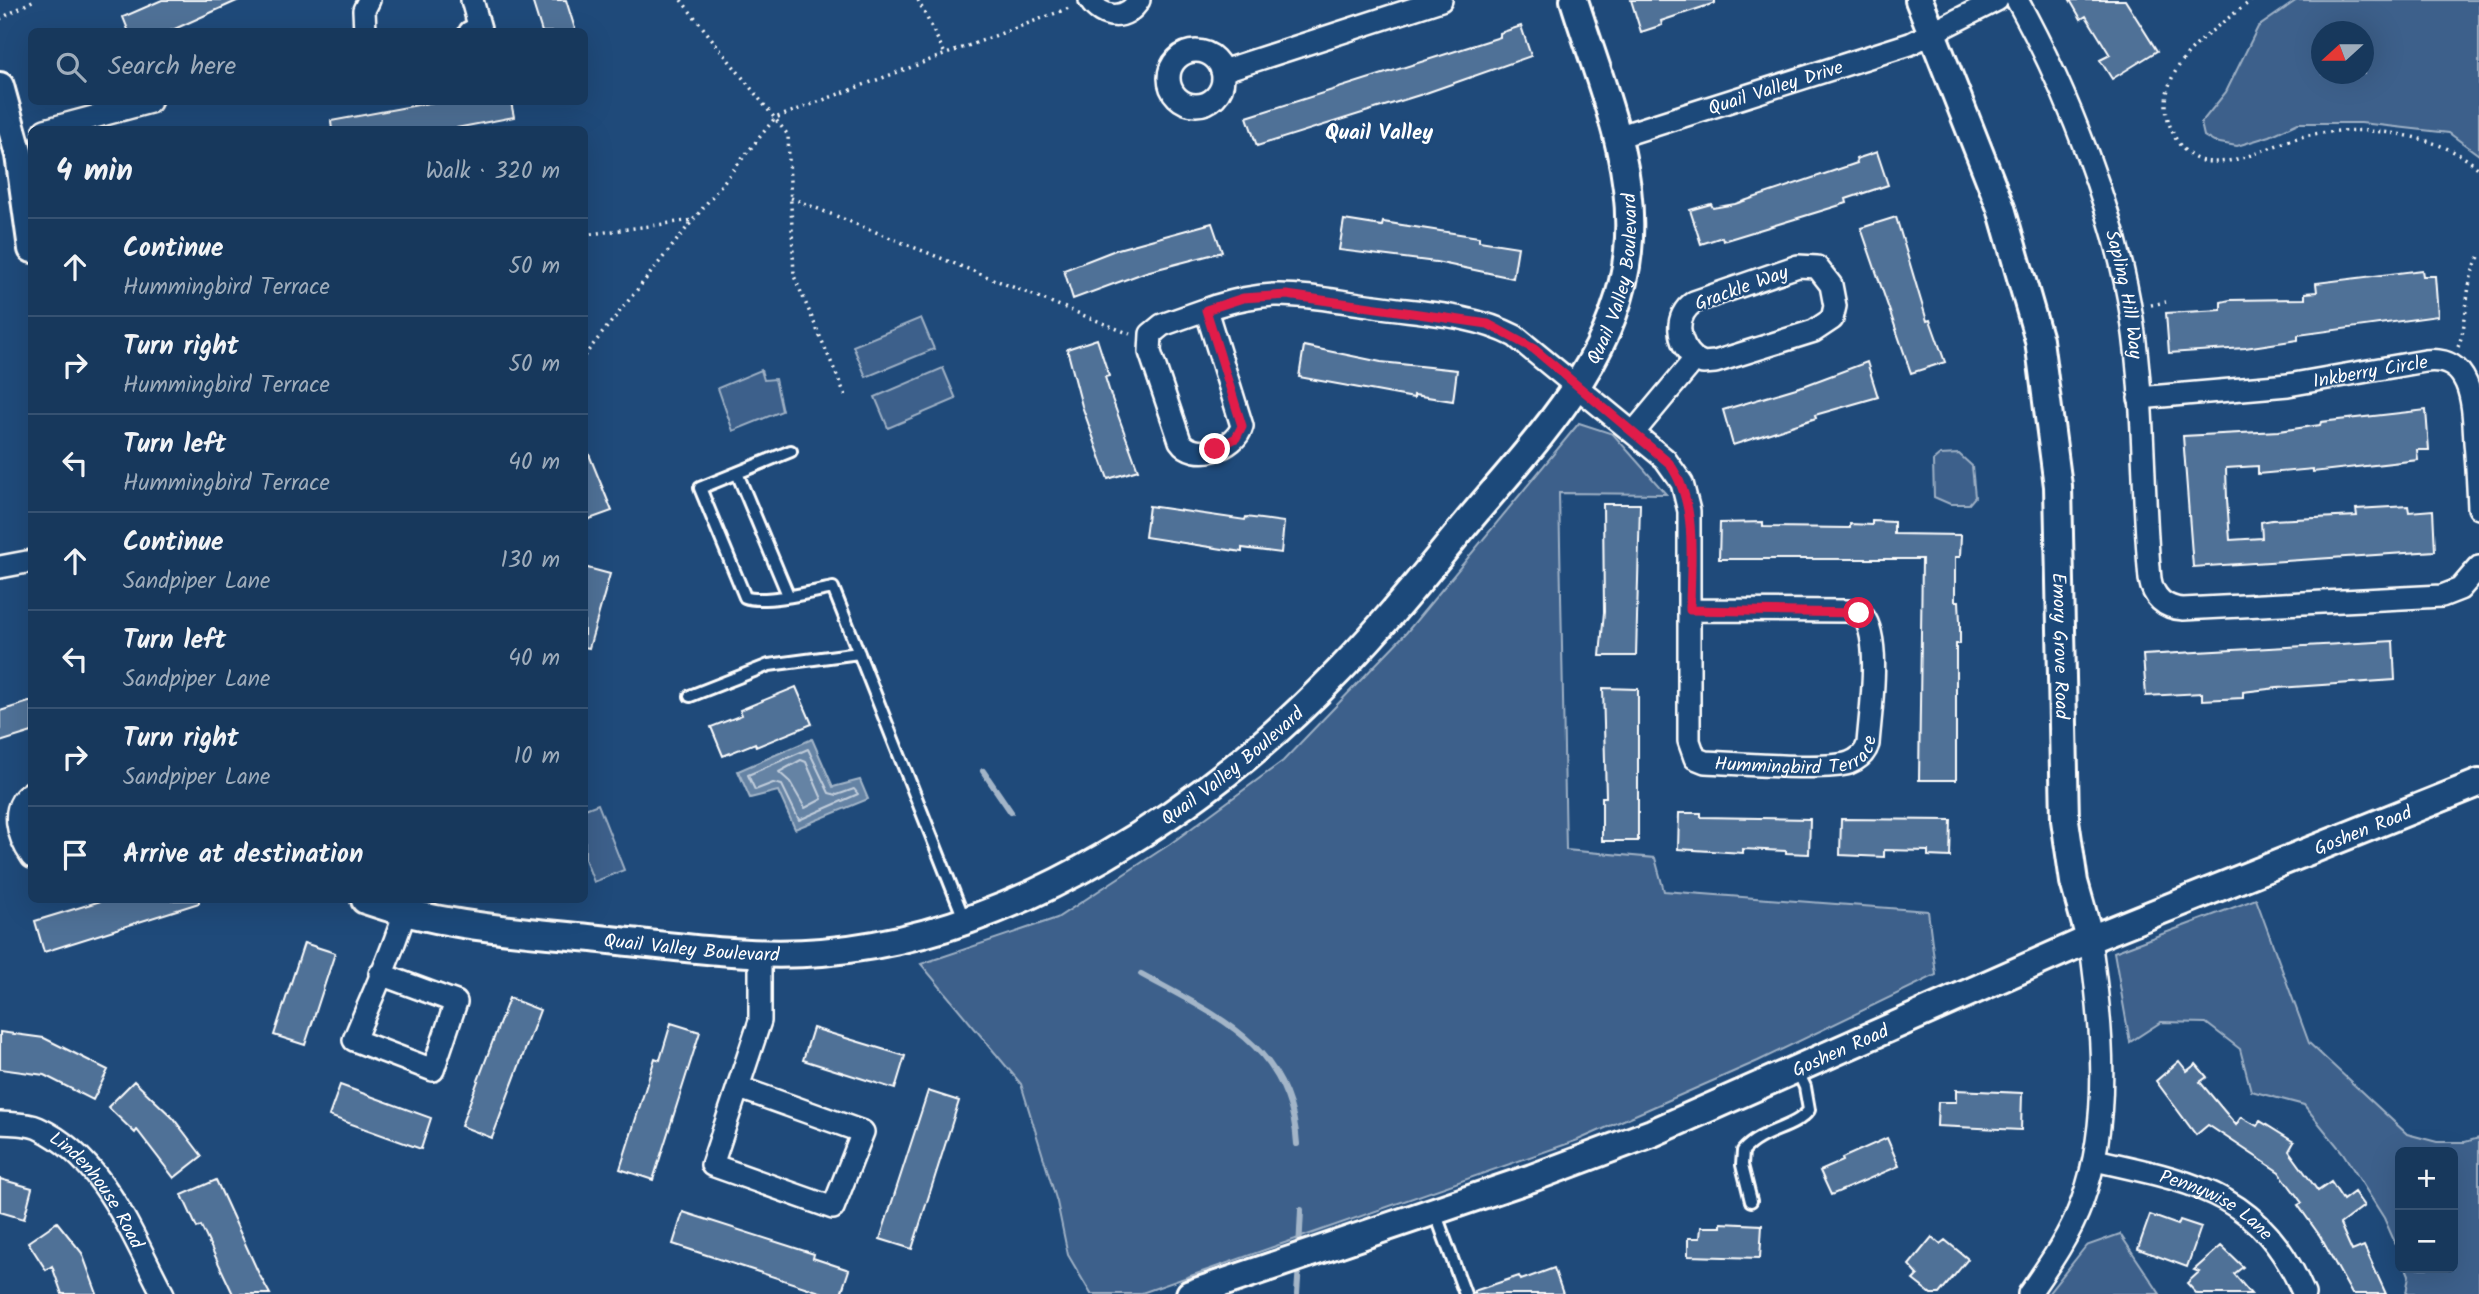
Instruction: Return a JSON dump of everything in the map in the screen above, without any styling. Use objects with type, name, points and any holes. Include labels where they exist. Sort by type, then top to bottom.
[{"type":"street","points":[[365,28],[365,10],[369,0]]},
{"type":"street","points":[[472,0],[480,28]]},
{"type":"street","points":[[1084,2],[1099,11],[1116,16],[1128,13],[1139,0]]},
{"type":"street","points":[[1222,71],[1441,0]]},
{"type":"street","name":"Quail Valley Boulevard","points":[[373,903],[404,914],[483,928],[760,954],[824,952],[916,936],[965,920],[1034,892],[1111,851],[1179,808],[1263,743],[1318,693],[1375,633],[1576,386],[1611,323],[1626,270],[1629,205],[1617,137],[1574,0]]},
{"type":"street","name":"Emory Grove Road","points":[[1920,0],[2001,208],[2039,340],[2058,486],[2065,820],[2074,883],[2090,939],[2100,1027],[2101,1071],[2095,1160],[2082,1204],[2054,1257],[2029,1294]]},
{"type":"street","name":"Quail Valley Drive","points":[[1617,137],[1910,44],[1997,0]]},
{"type":"street","name":"Sapling Hill Way","points":[[2017,0],[2042,47],[2104,201],[2128,293],[2139,398],[2150,579],[2154,593],[2162,602],[2183,609],[2442,596],[2460,589],[2479,567]]},
{"type":"street","points":[[0,86],[24,135],[28,192]]},
{"type":"street","points":[[60,126],[139,105]]},
{"type":"street","name":"Grackle Way","points":[[1798,266],[1813,266],[1826,275],[1835,306],[1832,319],[1824,326],[1715,362],[1703,363],[1695,359],[1682,342],[1680,324],[1683,311],[1694,302],[1798,266]]},
{"type":"street","name":"Hummingbird Terrace","points":[[1149,342],[1158,327],[1206,310],[1243,298],[1287,295],[1475,321],[1515,336],[1669,463],[1686,495],[1690,610],[1689,741],[1695,758],[1705,762],[1828,765],[1849,763],[1864,754],[1868,744],[1872,638],[1863,616],[1853,611],[1690,610]]},
{"type":"street","points":[[1149,342],[1182,446],[1190,451],[1202,452],[1231,442],[1239,434],[1242,424],[1206,310]]},
{"type":"street","points":[[1634,432],[1695,359]]},
{"type":"street","name":"Inkberry Circle","points":[[2139,398],[2288,385],[2426,361],[2447,363],[2465,377],[2473,398],[2479,509]]},
{"type":"street","points":[[0,565],[28,562]]},
{"type":"street","name":"Goshen Road","points":[[1190,1294],[1606,1151],[2090,939],[2378,826],[2479,783]]},
{"type":"street","points":[[28,795],[20,800],[17,810],[21,835],[28,849]]},
{"type":"street","points":[[380,974],[456,1002],[433,1070],[354,1040],[380,974],[393,948],[404,914]]},
{"type":"street","points":[[740,1088],[863,1132],[833,1208],[712,1165],[740,1088],[760,1021],[760,954]]},
{"type":"street","name":"Lindenhouse Road","points":[[0,1123],[36,1127],[79,1156],[106,1186],[163,1294]]},
{"type":"street","name":"Pennywise Lane","points":[[2095,1160],[2174,1178],[2221,1195],[2269,1236],[2286,1259],[2304,1294]]},
{"type":"lane","points":[[791,451],[700,488],[741,590],[749,599],[833,589],[965,920]]},
{"type":"lane","points":[[737,473],[788,595]]},
{"type":"lane","points":[[690,696],[769,666],[859,653]]},
{"type":"lane","points":[[1751,1201],[1742,1165],[1743,1151],[1751,1141],[1802,1119],[1809,1110],[1805,1087],[1797,1069]]},
{"type":"lane","points":[[1434,1212],[1465,1294]]},
{"type":"path","points":[[0,19],[34,0]]},
{"type":"path","points":[[681,0],[788,135],[794,275],[847,399]]},
{"type":"path","points":[[918,0],[945,54]]},
{"type":"path","points":[[2252,0],[2192,49],[2169,84],[2165,100],[2167,120],[2176,139],[2188,153],[2203,160],[2222,161],[2311,135],[2369,132],[2439,144],[2461,155],[2479,169]]},
{"type":"path","points":[[588,351],[775,118],[1084,2]]},
{"type":"path","points":[[791,198],[1149,342]]},
{"type":"path","points":[[588,234],[693,220]]},
{"type":"path","points":[[2458,347],[2466,323],[2469,275],[2479,257]]},
{"type":"path","points":[[2149,305],[2165,302]]},
{"type":"shaded area","points":[[2297,0],[2479,0],[2479,155],[2449,133],[2361,123],[2298,123],[2270,136],[2237,146],[2214,142],[2204,136],[2201,123],[2226,92],[2258,27]]},
{"type":"shaded area","points":[[921,318],[934,349],[866,377],[853,346]]},
{"type":"shaded area","points":[[943,368],[956,399],[888,428],[875,397]]},
{"type":"shaded area","points":[[761,370],[764,380],[775,379],[782,411],[733,431],[718,388]]},
{"type":"shaded area","points":[[1579,423],[1613,434],[1666,494],[1559,493],[1566,850],[1655,858],[1664,891],[1928,911],[1936,975],[1758,1061],[1578,1140],[1139,1294],[1091,1294],[1068,1255],[1057,1202],[1021,1084],[921,964],[1057,918],[1170,844],[1283,761],[1406,633]]},
{"type":"shaded area","points":[[1959,454],[1972,466],[1975,497],[1969,504],[1950,504],[1934,497],[1933,461],[1940,455]]},
{"type":"shaded area","points":[[598,804],[624,870],[594,882],[588,867],[588,808]]},
{"type":"shaded area","points":[[2256,899],[2309,1043],[2407,1134],[2437,1142],[2465,1142],[2479,1138],[2479,1294],[2406,1294],[2408,1273],[2458,1273],[2458,1147],[2395,1147],[2395,1243],[2384,1218],[2343,1153],[2304,1105],[2251,1091],[2240,1049],[2206,1023],[2161,1022],[2130,1042],[2114,952]]},
{"type":"shaded area","points":[[2120,1234],[2160,1294],[2048,1294],[2086,1246]]},
{"type":"water","points":[[812,739],[833,787],[860,780],[868,799],[795,829],[778,791],[750,798],[738,771]]},
{"type":"building","points":[[162,0],[239,0],[177,28],[127,28],[123,17]]},
{"type":"building","points":[[532,0],[566,0],[575,28],[541,28]]},
{"type":"building","points":[[1631,0],[1715,0],[1715,3],[1661,21],[1662,25],[1641,32]]},
{"type":"building","points":[[2070,0],[2125,0],[2157,51],[2112,79],[2100,60],[2110,55],[2086,16],[2081,19]]},
{"type":"building","points":[[1521,26],[1531,56],[1426,93],[1257,146],[1247,117],[1500,37],[1500,33]]},
{"type":"building","points":[[418,105],[512,105],[514,117],[467,126],[332,126],[331,121]]},
{"type":"building","points":[[1877,152],[1888,185],[1846,199],[1847,203],[1723,241],[1722,237],[1701,244],[1690,210],[1711,204],[1713,208],[1735,204],[1857,163],[1856,159]]},
{"type":"building","points":[[1896,217],[1927,321],[1930,320],[1945,362],[1911,373],[1861,228]]},
{"type":"building","points":[[1344,220],[1382,226],[1383,222],[1479,237],[1479,241],[1518,247],[1513,278],[1436,262],[1339,250]]},
{"type":"building","points":[[1212,223],[1222,252],[1146,272],[1073,299],[1064,270],[1118,249]]},
{"type":"building","points":[[2422,270],[2423,276],[2435,276],[2438,316],[2298,335],[2298,340],[2245,348],[2169,353],[2166,313],[2221,310],[2221,302],[2230,300],[2305,299],[2305,293],[2317,292],[2316,283]]},
{"type":"building","points":[[1097,339],[1109,376],[1105,377],[1138,470],[1108,479],[1082,406],[1067,349]]},
{"type":"building","points":[[1304,346],[1381,362],[1457,370],[1453,401],[1414,395],[1414,398],[1299,377]]},
{"type":"building","points":[[1867,362],[1878,397],[1815,415],[1816,418],[1733,445],[1723,410],[1806,385]]},
{"type":"building","points":[[2426,410],[2429,450],[2417,450],[2418,460],[2313,472],[2313,469],[2258,474],[2258,466],[2226,468],[2227,499],[2230,540],[2262,538],[2261,522],[2272,520],[2357,516],[2356,509],[2408,506],[2409,512],[2433,510],[2435,551],[2193,567],[2183,436],[2279,431],[2320,425],[2321,422]]},
{"type":"building","points":[[588,452],[612,511],[588,520]]},
{"type":"building","points":[[1603,504],[1640,504],[1636,656],[1600,656],[1604,612]]},
{"type":"building","points":[[1149,506],[1245,520],[1246,517],[1284,522],[1281,553],[1242,548],[1242,552],[1145,537]]},
{"type":"building","points":[[1872,521],[1894,522],[1894,534],[1961,535],[1960,557],[1955,557],[1955,601],[1959,601],[1960,622],[1960,644],[1956,644],[1956,780],[1919,780],[1922,559],[1719,559],[1720,523],[1763,522],[1763,527],[1850,528],[1850,524],[1872,525]]},
{"type":"building","points":[[588,568],[610,574],[588,648]]},
{"type":"building","points":[[2393,641],[2395,680],[2243,692],[2243,698],[2202,700],[2202,693],[2146,696],[2143,655]]},
{"type":"building","points":[[796,687],[812,724],[756,747],[755,743],[723,756],[711,727],[742,715],[740,710]]},
{"type":"building","points":[[1603,688],[1638,689],[1638,841],[1602,841],[1602,797],[1606,797]]},
{"type":"building","points":[[28,702],[28,733],[0,742],[0,711]]},
{"type":"building","points":[[1679,813],[1701,813],[1701,817],[1810,819],[1809,854],[1743,849],[1743,853],[1678,849]]},
{"type":"building","points":[[1841,819],[1951,820],[1950,857],[1928,856],[1928,851],[1884,850],[1884,857],[1840,855]]},
{"type":"building","points":[[94,903],[199,903],[44,952],[35,921]]},
{"type":"building","points":[[304,943],[335,953],[305,1045],[274,1035]]},
{"type":"building","points":[[509,998],[540,1010],[492,1138],[461,1126]]},
{"type":"building","points":[[671,1023],[700,1032],[653,1180],[620,1169],[655,1058],[660,1060]]},
{"type":"building","points":[[813,1028],[905,1056],[895,1089],[803,1060]]},
{"type":"building","points":[[0,1032],[44,1038],[108,1070],[93,1100],[44,1075],[0,1069]]},
{"type":"building","points":[[2179,1061],[2187,1071],[2196,1064],[2207,1077],[2200,1082],[2236,1125],[2241,1117],[2257,1126],[2260,1121],[2294,1142],[2289,1151],[2318,1191],[2331,1182],[2343,1200],[2354,1192],[2364,1206],[2340,1224],[2352,1251],[2364,1246],[2386,1294],[2352,1294],[2320,1236],[2298,1205],[2302,1203],[2279,1172],[2208,1125],[2196,1135],[2156,1081]]},
{"type":"building","points":[[134,1081],[173,1118],[202,1156],[174,1178],[137,1130],[135,1133],[108,1107]]},
{"type":"building","points":[[340,1085],[431,1118],[421,1149],[329,1116]]},
{"type":"building","points":[[1956,1090],[2022,1093],[2021,1130],[1937,1126],[1938,1102],[1956,1102]]},
{"type":"building","points":[[928,1091],[959,1101],[912,1249],[880,1239]]},
{"type":"building","points":[[1887,1138],[1899,1166],[1831,1195],[1820,1171]]},
{"type":"building","points":[[0,1179],[32,1188],[24,1219],[0,1212]]},
{"type":"building","points":[[216,1180],[270,1294],[233,1294],[201,1226],[197,1228],[182,1195]]},
{"type":"building","points":[[683,1212],[814,1254],[813,1258],[849,1270],[841,1294],[826,1294],[673,1244]]},
{"type":"building","points":[[2150,1215],[2178,1225],[2180,1220],[2201,1227],[2187,1267],[2138,1249]]},
{"type":"building","points":[[57,1222],[82,1253],[97,1294],[62,1294],[52,1266],[46,1270],[28,1242]]},
{"type":"building","points":[[1721,1223],[1762,1225],[1760,1258],[1688,1256],[1688,1238],[1700,1238],[1701,1227],[1721,1227]]},
{"type":"building","points":[[1932,1237],[1940,1244],[1945,1240],[1968,1259],[1939,1294],[1931,1294],[1913,1280],[1918,1275],[1909,1265]]},
{"type":"building","points":[[2221,1246],[2243,1267],[2234,1274],[2251,1294],[2197,1294],[2187,1283],[2199,1272],[2194,1270]]},
{"type":"building","points":[[1554,1268],[1563,1294],[1474,1294],[1474,1291],[1519,1276],[1521,1280]]},
{"type":"waterway","points":[[983,771],[1011,812]]},
{"type":"waterway","points":[[1141,974],[1222,1020],[1265,1058],[1281,1082],[1292,1110],[1297,1144]]},
{"type":"waterway","points":[[1299,1250],[1301,1210]]},
{"type":"waterway","points":[[1297,1294],[1299,1265]]},
{"type":"district","name":"Quail Valley","points":[[1379,132]]},
{"type":"route","points":[[1215,449],[1236,438],[1242,426],[1206,310],[1243,298],[1287,295],[1488,324],[1506,331],[1534,349],[1669,463],[1682,483],[1688,503],[1690,610],[1859,613]]}]
